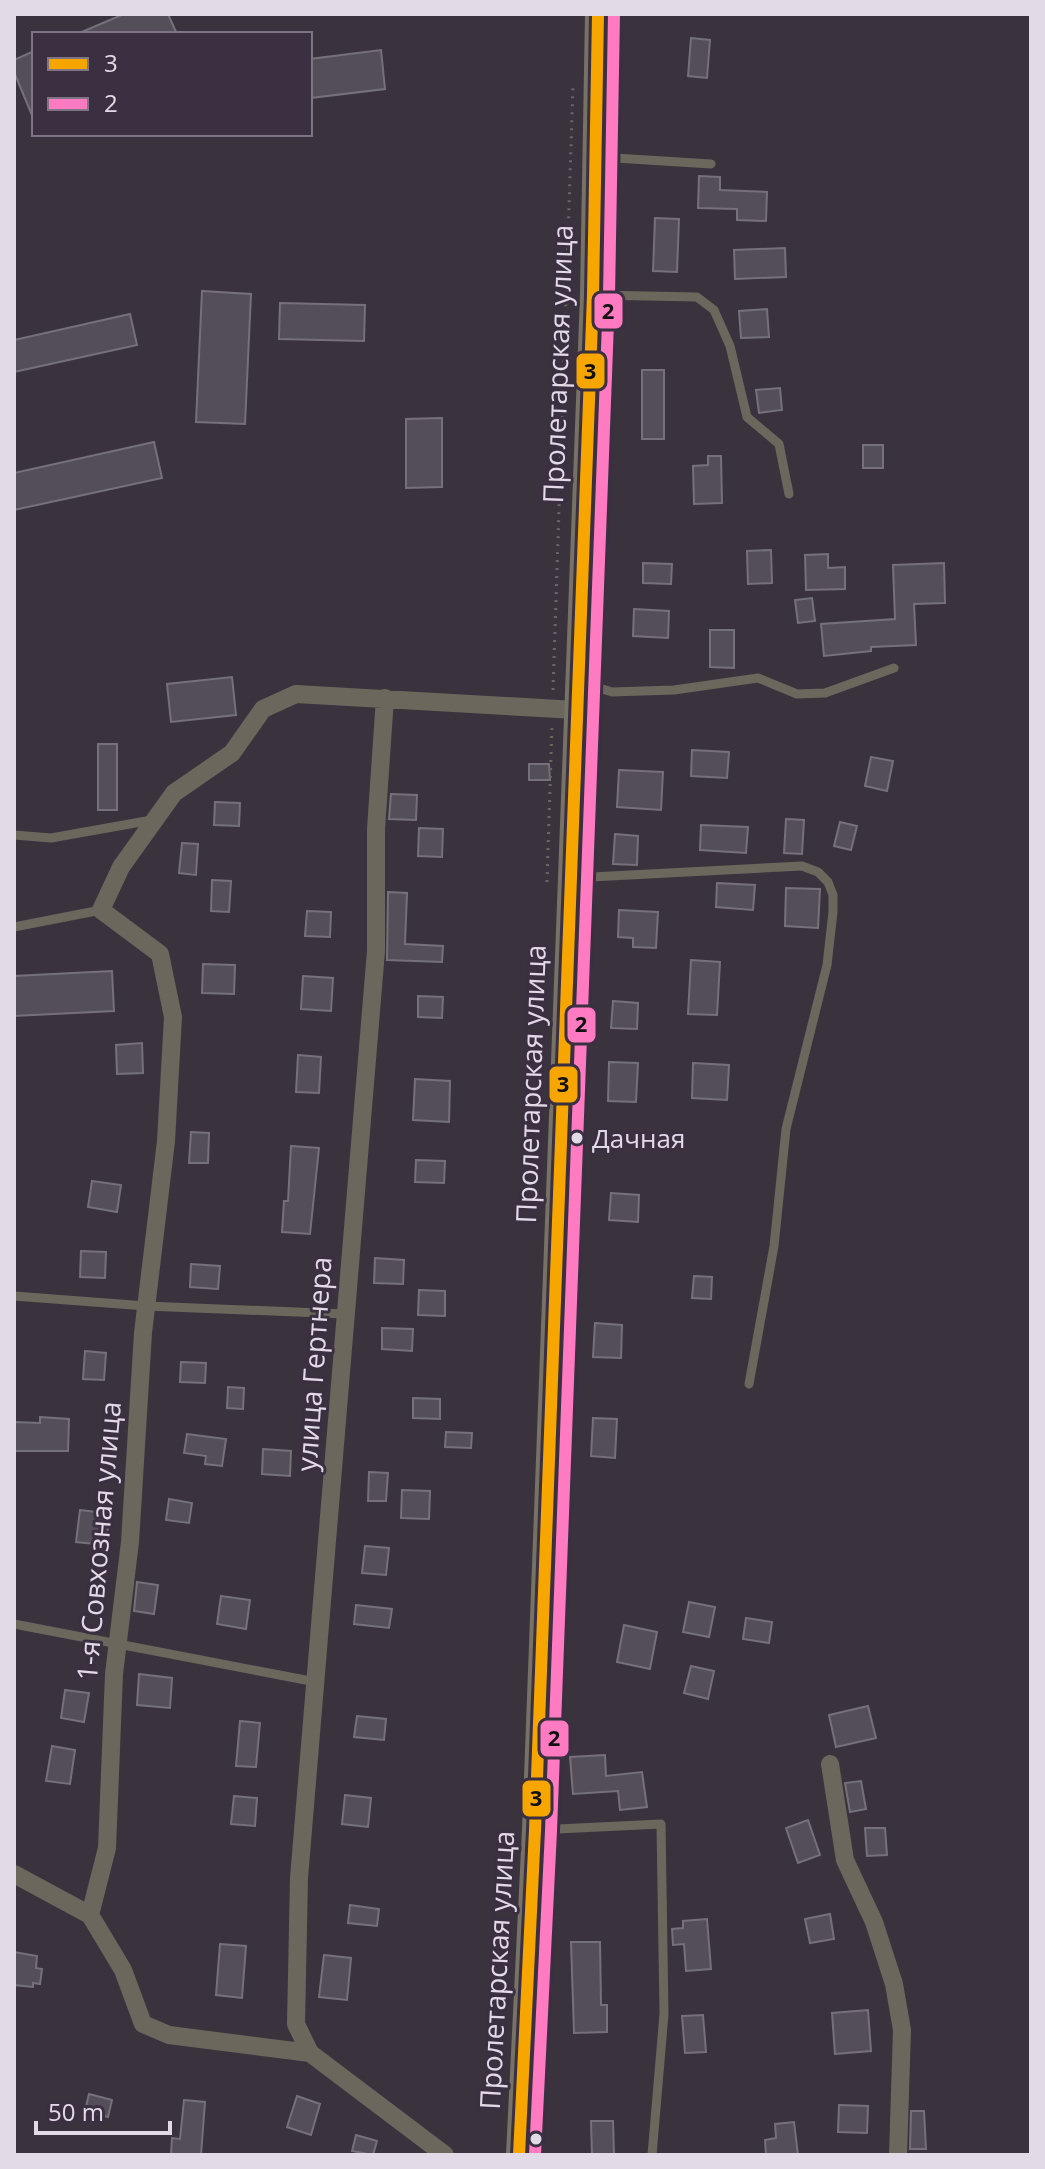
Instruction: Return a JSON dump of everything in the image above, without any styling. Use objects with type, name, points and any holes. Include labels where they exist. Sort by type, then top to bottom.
[{"type":"main road","name":"Пролетарская улица","points":[[519,2155],[535,1830],[593,295],[598,14]]},
{"type":"street","points":[[101,910],[121,867],[174,793],[232,753],[263,709],[296,694],[576,710]]},
{"type":"street","name":"улица Гертнера","points":[[310,2053],[296,2024],[299,1878],[376,951],[376,829],[385,698]]},
{"type":"street","name":"1-я Совхозная улица","points":[[90,1915],[107,1848],[118,1643],[130,1542],[146,1306],[166,1141],[173,1017],[160,954],[101,910]]},
{"type":"street","points":[[830,1764],[845,1860],[874,1922],[894,1984],[902,2030],[898,2155]]},
{"type":"street","points":[[14,1874],[90,1915],[123,1970],[143,2024],[169,2035],[310,2053],[445,2155]]},
{"type":"lane","points":[[595,157],[711,164]]},
{"type":"lane","points":[[593,295],[697,297],[714,310],[730,346],[747,417],[779,444],[789,494]]},
{"type":"lane","points":[[577,681],[612,692],[674,690],[758,678],[797,694],[811,694],[825,693],[894,668]]},
{"type":"lane","points":[[14,835],[51,838],[155,820]]},
{"type":"lane","points":[[569,878],[802,866],[818,872],[833,895],[827,965],[786,1129],[774,1246],[749,1384]]},
{"type":"lane","points":[[14,927],[101,910]]},
{"type":"lane","points":[[14,1296],[146,1306],[345,1314]]},
{"type":"lane","points":[[14,1624],[316,1682]]},
{"type":"lane","points":[[535,1830],[661,1824],[664,2014],[652,2155]]},
{"type":"building","points":[[124,14],[168,14],[176,32],[82,32]]},
{"type":"building","points":[[691,38],[710,40],[707,78],[688,76]]},
{"type":"building","points":[[381,50],[385,89],[312,98],[312,59]]},
{"type":"building","points":[[32,52],[32,115],[14,72],[14,60]]},
{"type":"building","points":[[699,176],[720,177],[720,190],[767,192],[766,221],[737,220],[737,209],[698,208]]},
{"type":"building","points":[[655,218],[679,219],[677,272],[653,271]]},
{"type":"building","points":[[785,248],[786,277],[735,279],[734,250]]},
{"type":"building","points":[[202,291],[251,294],[245,424],[196,422]]},
{"type":"building","points":[[280,303],[365,305],[364,341],[279,339]]},
{"type":"building","points":[[767,309],[769,337],[741,338],[739,311]]},
{"type":"building","points":[[130,314],[137,345],[14,372],[14,340]]},
{"type":"building","points":[[642,370],[664,370],[664,439],[642,439]]},
{"type":"building","points":[[780,388],[782,410],[759,413],[756,390]]},
{"type":"building","points":[[442,418],[442,487],[406,488],[406,419]]},
{"type":"building","points":[[154,442],[162,478],[14,510],[14,473]]},
{"type":"building","points":[[863,445],[883,445],[883,468],[863,468]]},
{"type":"building","points":[[708,456],[721,456],[722,503],[694,504],[693,466],[708,465]]},
{"type":"building","points":[[771,550],[772,583],[748,584],[747,551]]},
{"type":"building","points":[[828,554],[828,568],[845,567],[845,589],[806,590],[805,555]]},
{"type":"building","points":[[643,563],[672,564],[671,584],[643,583]]},
{"type":"building","points":[[944,563],[945,603],[914,604],[916,645],[871,647],[871,651],[824,656],[821,624],[895,619],[893,565]]},
{"type":"building","points":[[812,598],[815,621],[798,623],[795,600]]},
{"type":"building","points":[[634,609],[669,611],[668,638],[633,636]]},
{"type":"building","points":[[710,630],[734,630],[734,668],[710,667]]},
{"type":"building","points":[[232,677],[236,715],[171,722],[167,684]]},
{"type":"building","points":[[98,744],[117,744],[117,810],[98,810]]},
{"type":"building","points":[[692,750],[729,752],[727,778],[691,776]]},
{"type":"building","points":[[871,757],[893,761],[887,791],[865,786]]},
{"type":"building","points":[[529,764],[549,764],[550,780],[529,780]]},
{"type":"building","points":[[619,770],[663,772],[661,810],[617,807]]},
{"type":"building","points":[[391,794],[417,795],[416,820],[389,819]]},
{"type":"building","points":[[215,802],[240,803],[239,826],[214,825]]},
{"type":"building","points":[[786,819],[804,820],[802,854],[784,853]]},
{"type":"building","points":[[840,822],[857,826],[851,850],[834,846]]},
{"type":"building","points":[[701,825],[748,827],[746,853],[700,850]]},
{"type":"building","points":[[419,828],[443,829],[442,857],[418,856]]},
{"type":"building","points":[[615,834],[638,836],[637,865],[613,864]]},
{"type":"building","points":[[182,843],[198,844],[196,875],[179,873]]},
{"type":"building","points":[[212,880],[231,881],[229,912],[211,911]]},
{"type":"building","points":[[717,883],[755,885],[753,910],[716,907]]},
{"type":"building","points":[[786,888],[820,889],[818,928],[785,926]]},
{"type":"building","points":[[388,892],[407,893],[405,944],[443,946],[442,962],[387,960]]},
{"type":"building","points":[[619,910],[658,912],[656,948],[633,947],[633,938],[618,937]]},
{"type":"building","points":[[307,911],[331,912],[330,937],[305,936]]},
{"type":"building","points":[[691,960],[720,962],[717,1015],[688,1014]]},
{"type":"building","points":[[203,964],[235,965],[234,994],[202,993]]},
{"type":"building","points":[[112,971],[114,1011],[14,1016],[14,976]]},
{"type":"building","points":[[303,976],[333,978],[331,1011],[301,1009]]},
{"type":"building","points":[[418,996],[443,997],[442,1018],[418,1017]]},
{"type":"building","points":[[613,1001],[638,1003],[637,1029],[611,1028]]},
{"type":"building","points":[[142,1043],[143,1073],[117,1074],[116,1045]]},
{"type":"building","points":[[298,1055],[321,1057],[319,1093],[296,1092]]},
{"type":"building","points":[[609,1062],[638,1063],[636,1102],[608,1101]]},
{"type":"building","points":[[693,1063],[729,1065],[727,1100],[692,1098]]},
{"type":"building","points":[[415,1079],[450,1081],[449,1122],[413,1120]]},
{"type":"building","points":[[191,1132],[209,1133],[208,1163],[189,1163]]},
{"type":"building","points":[[291,1146],[319,1148],[310,1234],[282,1232],[284,1201],[288,1201]]},
{"type":"building","points":[[416,1160],[445,1161],[444,1183],[415,1182]]},
{"type":"building","points":[[92,1181],[121,1185],[117,1212],[88,1207]]},
{"type":"building","points":[[611,1193],[639,1195],[638,1222],[609,1220]]},
{"type":"building","points":[[81,1251],[106,1252],[105,1278],[80,1277]]},
{"type":"building","points":[[375,1258],[404,1260],[403,1284],[374,1283]]},
{"type":"building","points":[[191,1264],[220,1266],[218,1289],[190,1287]]},
{"type":"building","points":[[694,1276],[712,1277],[711,1299],[692,1298]]},
{"type":"building","points":[[419,1290],[445,1291],[445,1316],[418,1315]]},
{"type":"building","points":[[595,1323],[622,1325],[621,1358],[593,1357]]},
{"type":"building","points":[[382,1328],[413,1329],[412,1351],[382,1349]]},
{"type":"building","points":[[85,1351],[106,1353],[104,1380],[83,1379]]},
{"type":"building","points":[[181,1362],[206,1363],[205,1383],[180,1382]]},
{"type":"building","points":[[228,1387],[244,1388],[243,1409],[227,1408]]},
{"type":"building","points":[[413,1398],[440,1399],[440,1419],[413,1418]]},
{"type":"building","points":[[40,1417],[69,1419],[68,1451],[14,1451],[14,1422],[40,1423]]},
{"type":"building","points":[[593,1418],[617,1419],[615,1458],[591,1456]]},
{"type":"building","points":[[446,1432],[472,1433],[471,1448],[445,1447]]},
{"type":"building","points":[[187,1434],[226,1439],[222,1466],[205,1464],[206,1456],[184,1453]]},
{"type":"building","points":[[263,1449],[291,1451],[290,1476],[262,1474]]},
{"type":"building","points":[[369,1472],[388,1473],[386,1501],[368,1501]]},
{"type":"building","points":[[402,1490],[430,1491],[429,1519],[401,1518]]},
{"type":"building","points":[[169,1499],[192,1503],[189,1523],[166,1520]]},
{"type":"building","points":[[80,1510],[105,1513],[103,1526],[108,1526],[106,1545],[76,1542]]},
{"type":"building","points":[[365,1546],[389,1548],[386,1575],[362,1573]]},
{"type":"building","points":[[137,1582],[158,1585],[154,1614],[134,1611]]},
{"type":"building","points":[[221,1596],[250,1600],[246,1629],[217,1624]]},
{"type":"building","points":[[689,1602],[715,1607],[709,1637],[683,1632]]},
{"type":"building","points":[[356,1605],[392,1609],[389,1628],[354,1624]]},
{"type":"building","points":[[746,1618],[772,1622],[769,1643],[743,1639]]},
{"type":"building","points":[[624,1625],[657,1632],[650,1669],[617,1662]]},
{"type":"building","points":[[691,1666],[714,1671],[708,1699],[684,1693]]},
{"type":"building","points":[[139,1674],[172,1678],[170,1708],[137,1705]]},
{"type":"building","points":[[65,1690],[89,1693],[84,1722],[61,1718]]},
{"type":"building","points":[[868,1706],[876,1738],[836,1747],[829,1715]]},
{"type":"building","points":[[357,1716],[386,1719],[384,1740],[354,1737]]},
{"type":"building","points":[[240,1721],[260,1723],[256,1767],[236,1766]]},
{"type":"building","points":[[52,1746],[75,1750],[70,1784],[46,1781]]},
{"type":"building","points":[[605,1755],[606,1776],[642,1772],[647,1807],[620,1810],[618,1791],[573,1794],[570,1757]]},
{"type":"building","points":[[861,1781],[866,1809],[850,1812],[845,1783]]},
{"type":"building","points":[[345,1795],[371,1798],[368,1827],[342,1824]]},
{"type":"building","points":[[234,1796],[257,1798],[255,1826],[231,1824]]},
{"type":"building","points":[[808,1820],[820,1855],[798,1863],[786,1828]]},
{"type":"building","points":[[865,1828],[885,1828],[887,1855],[867,1856]]},
{"type":"building","points":[[350,1905],[379,1909],[377,1926],[348,1923]]},
{"type":"building","points":[[830,1914],[834,1939],[810,1943],[805,1919]]},
{"type":"building","points":[[707,1919],[711,1969],[686,1971],[684,1944],[673,1945],[672,1929],[683,1928],[683,1921]]},
{"type":"building","points":[[571,1942],[600,1942],[601,2005],[607,2005],[607,2032],[574,2033]]},
{"type":"building","points":[[220,1944],[246,1946],[242,1998],[216,1995]]},
{"type":"building","points":[[14,1952],[37,1956],[36,1968],[42,1969],[40,1984],[33,1983],[33,1987],[14,1985]]},
{"type":"building","points":[[324,1955],[351,1958],[347,2000],[319,1997]]},
{"type":"building","points":[[868,2010],[871,2051],[835,2054],[832,2013]]},
{"type":"building","points":[[703,2015],[706,2052],[685,2053],[682,2016]]},
{"type":"building","points":[[89,2094],[112,2100],[108,2117],[85,2111]]},
{"type":"building","points":[[297,2096],[320,2104],[311,2135],[287,2127]]},
{"type":"building","points":[[184,2100],[205,2102],[201,2155],[171,2155],[172,2138],[180,2139]]},
{"type":"building","points":[[839,2105],[868,2106],[867,2133],[838,2132]]},
{"type":"building","points":[[911,2111],[924,2111],[926,2149],[910,2149]]},
{"type":"building","points":[[591,2121],[613,2121],[614,2155],[592,2155]]},
{"type":"building","points":[[794,2122],[798,2155],[766,2155],[765,2140],[776,2138],[775,2124]]},
{"type":"building","points":[[356,2135],[377,2141],[373,2155],[352,2151]]},
{"type":"transit line","name":"3","points":[[519,2155],[535,1830],[593,295],[598,14]]},
{"type":"transit line","name":"2","points":[[535,2155],[551,1831],[609,296],[614,14]]},
{"type":"place","name":"Дачная","points":[[577,1138]]}]
